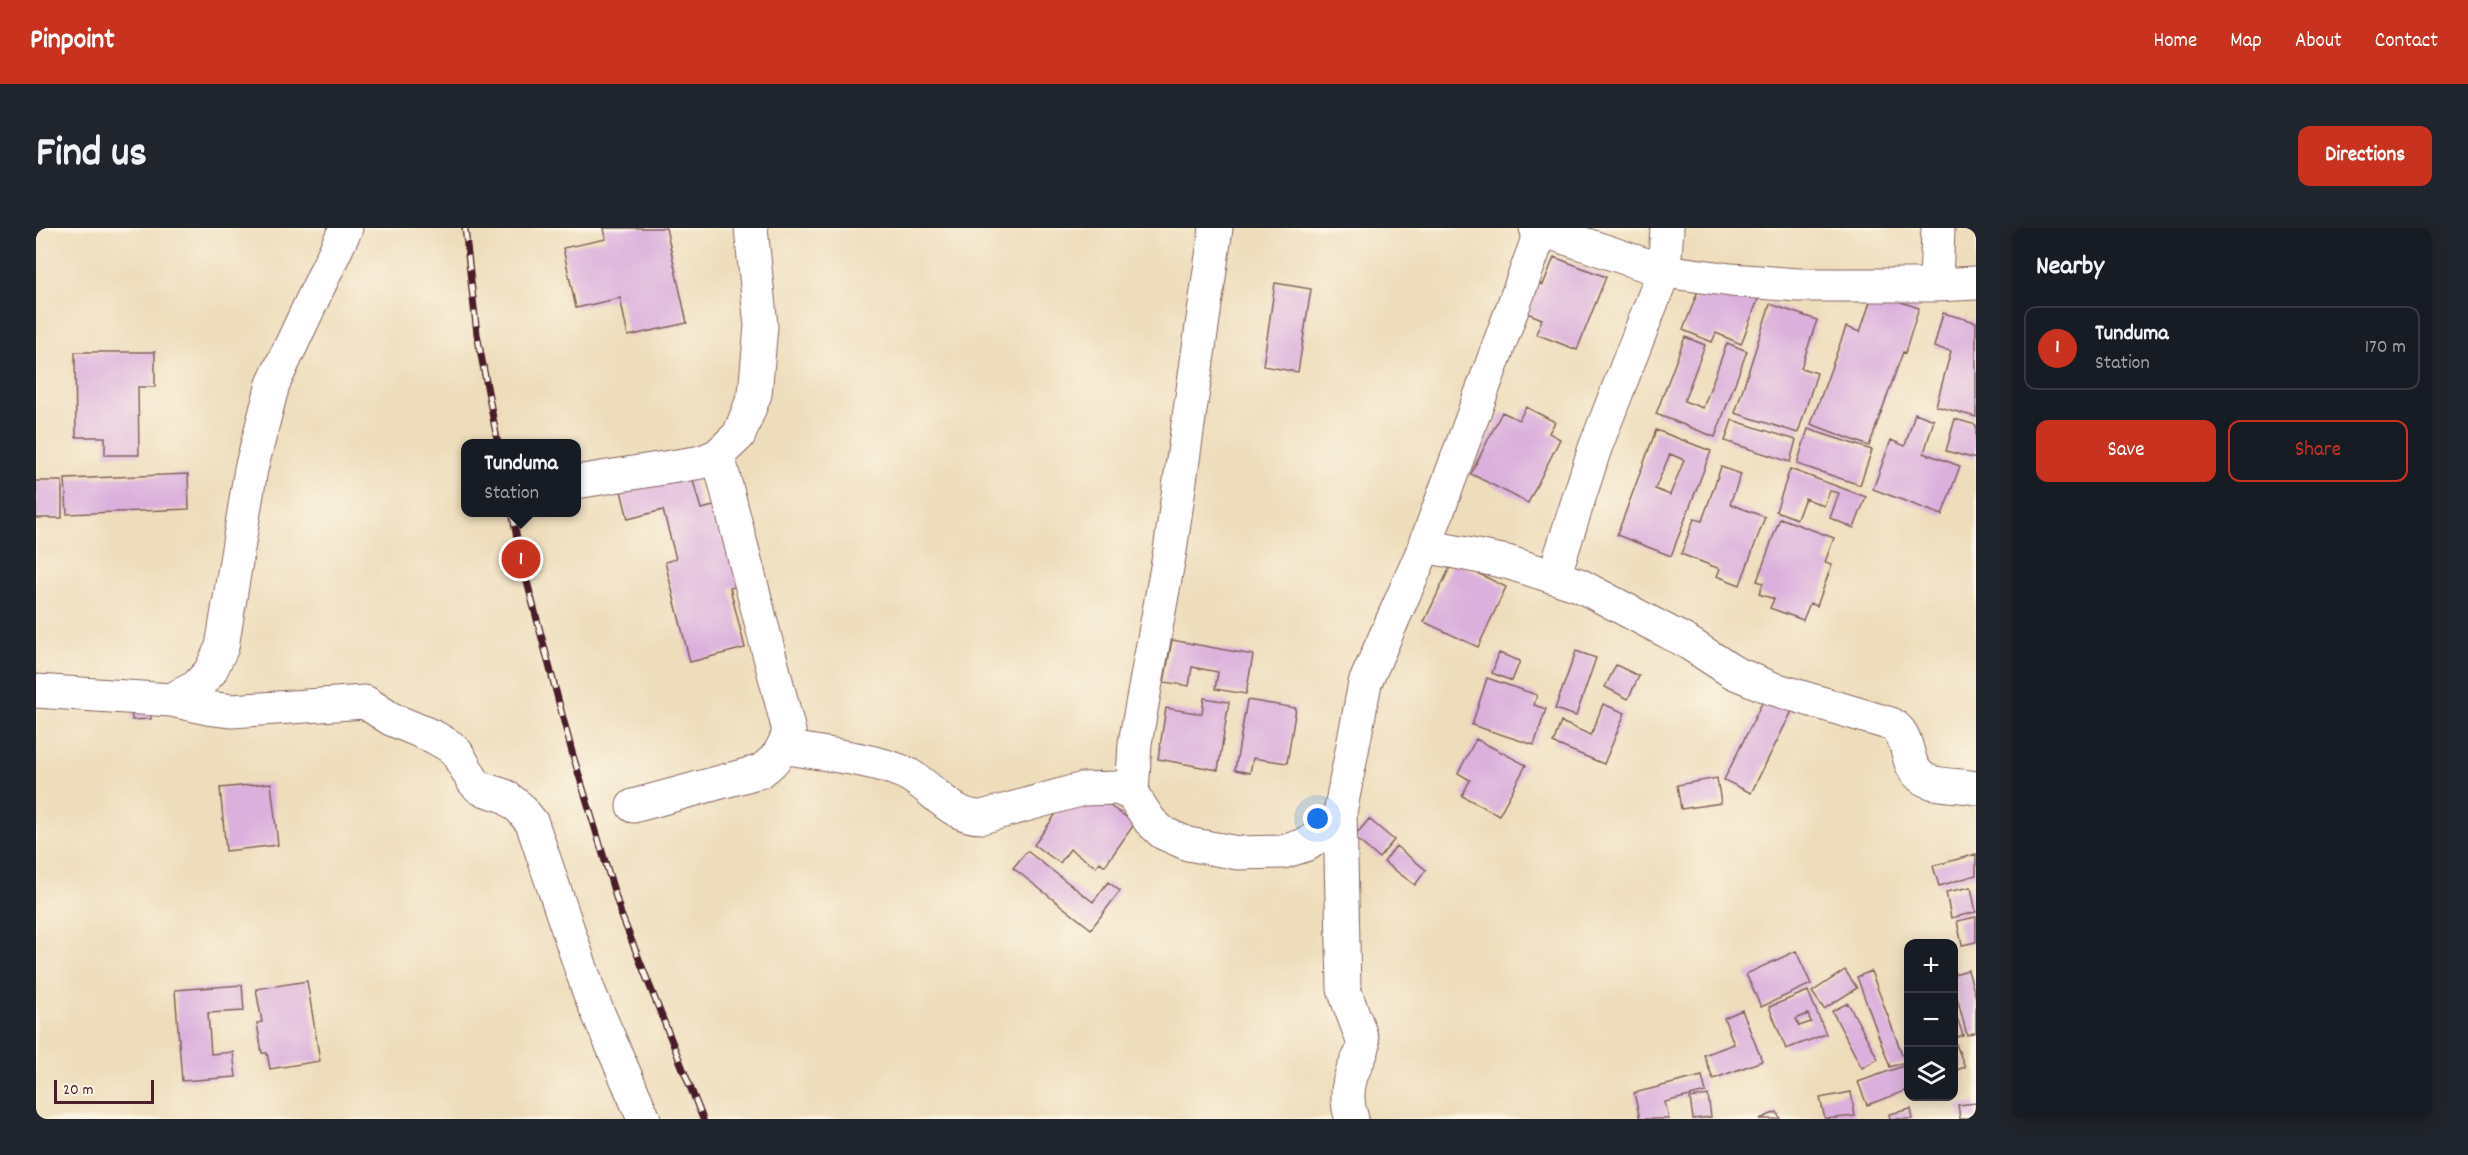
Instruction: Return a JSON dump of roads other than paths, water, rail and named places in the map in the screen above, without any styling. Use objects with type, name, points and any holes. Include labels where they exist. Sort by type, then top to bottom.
[{"type":"street","points":[[171,700],[196,687],[210,672],[222,647],[251,469],[273,384],[346,228]]},
{"type":"street","points":[[581,481],[702,462],[718,455],[739,435],[755,394],[761,326],[751,228]]},
{"type":"street","points":[[1216,228],[1170,550],[1135,743],[1132,794],[1149,821],[1163,833],[1188,844],[1238,853],[1283,852],[1308,844],[1326,831],[1340,813]]},
{"type":"street","points":[[1554,576],[1595,448],[1664,271],[1667,228]]},
{"type":"street","points":[[1936,285],[1938,228]]},
{"type":"street","points":[[1352,1119],[1348,1108],[1348,1089],[1350,1076],[1363,1045],[1344,988],[1340,813],[1365,682],[1425,546],[1540,229],[1664,271],[1731,280],[1799,285],[1976,283]]},
{"type":"street","points":[[633,806],[761,771],[773,762],[784,747],[789,731],[718,455]]},
{"type":"street","points":[[1425,546],[1507,562],[1579,585],[1687,642],[1732,672],[1771,688],[1891,724],[1903,734],[1910,763],[1925,780],[1976,788]]},
{"type":"street","points":[[36,692],[171,700],[231,711],[364,702],[392,719],[444,742],[457,753],[477,785],[505,796],[520,808],[532,823],[589,992],[644,1119]]},
{"type":"street","points":[[784,747],[884,766],[901,772],[928,788],[953,810],[973,817],[982,817],[1083,789],[1117,788],[1132,794]]},
{"type":"railway","points":[[465,228],[477,334],[497,439]]},
{"type":"railway","points":[[513,517],[521,559],[572,752],[621,914],[703,1119]]},
{"type":"place","name":"Tunduma","points":[[521,559]]}]
